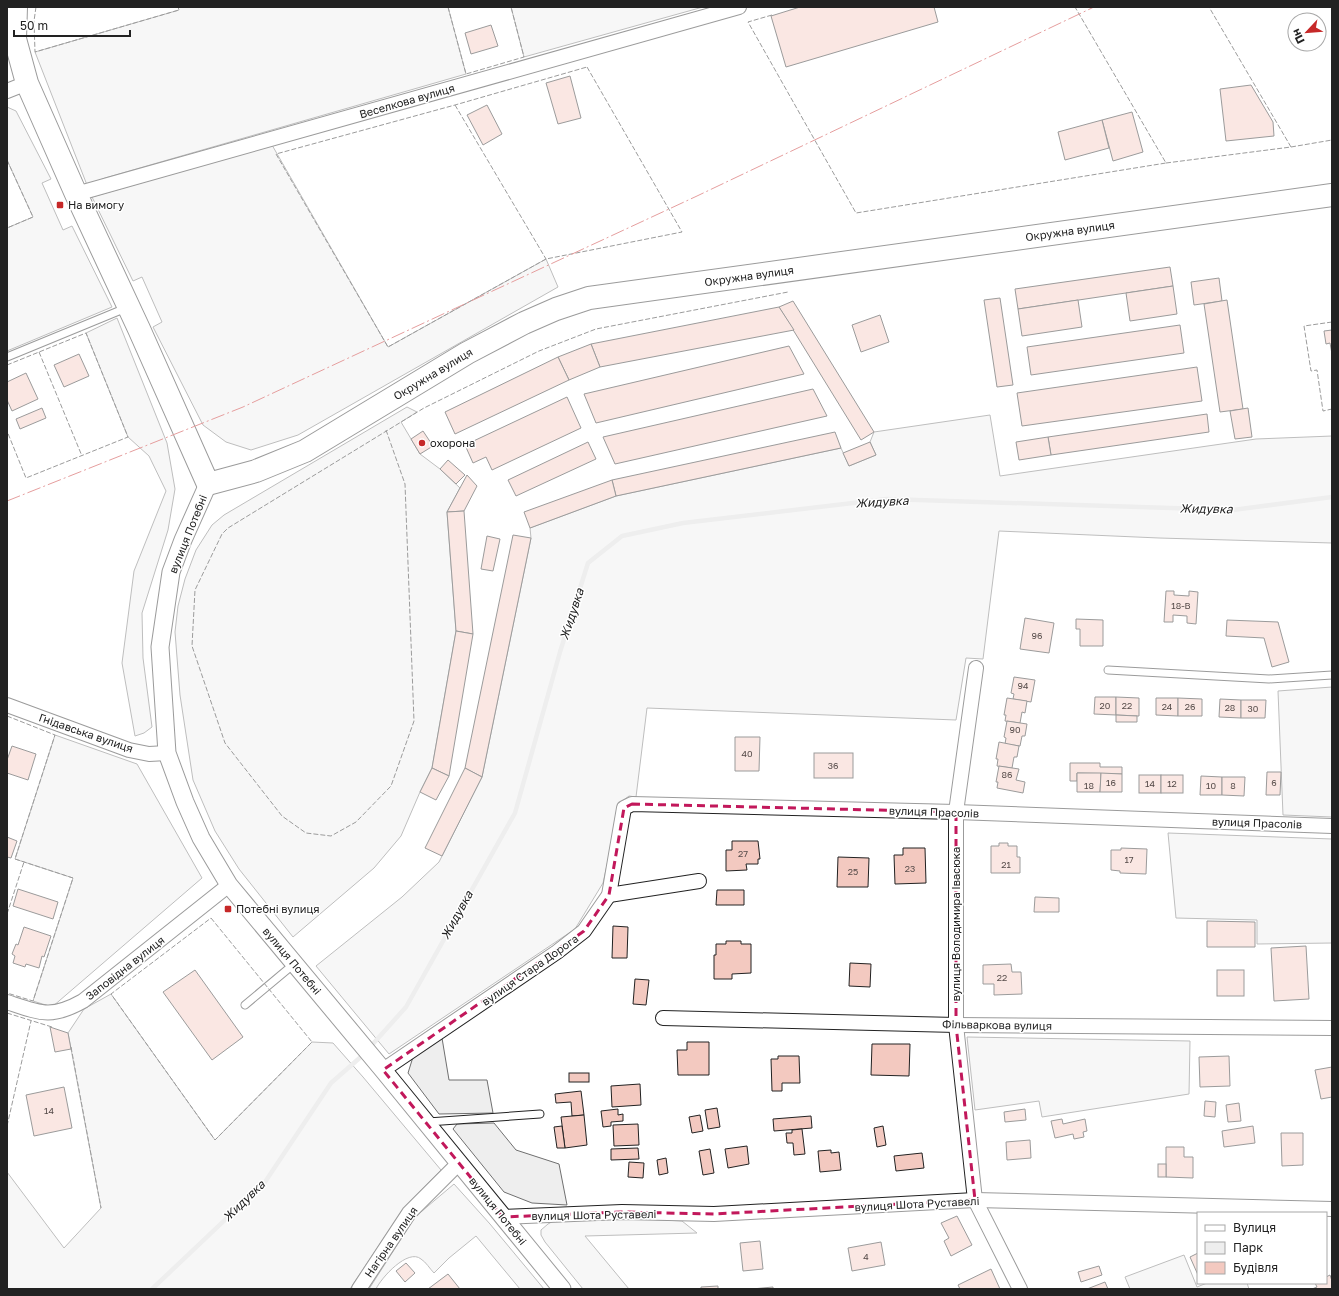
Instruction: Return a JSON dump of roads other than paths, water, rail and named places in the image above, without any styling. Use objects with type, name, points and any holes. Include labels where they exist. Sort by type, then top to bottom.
[{"type":"main road","points":[[16,7],[15,39],[27,82],[76,194],[208,484]]},
{"type":"main road","name":"Окружна вулиця","points":[[208,484],[256,471],[305,451],[467,353],[524,323],[556,309],[589,298],[1332,195]]},
{"type":"street","name":"Веселкова вулиця","points":[[76,194],[739,7]]},
{"type":"street","points":[[7,91],[27,82]]},
{"type":"street","name":"вулиця Потебні","points":[[208,484],[183,540],[171,572],[160,647],[167,753],[185,802],[201,838],[229,886],[379,1065],[562,1289]]},
{"type":"street","name":"вулиця Володимира Івасюка","points":[[976,668],[956,812],[956,1025],[975,1200],[1020,1289]]},
{"type":"street","name":"Гнідавська вулиця","points":[[7,705],[129,750],[149,754],[167,753]]},
{"type":"street","name":"вулиця Прасолів","points":[[608,895],[624,808],[632,804],[956,812],[1332,826]]},
{"type":"street","points":[[608,895],[699,881]]},
{"type":"street","name":"Заповідна вулиця","points":[[7,1002],[33,1010],[53,1013],[68,1009],[83,1001],[229,886]]},
{"type":"street","name":"вулиця Стара Дорога","points":[[379,1065],[557,952],[584,932],[608,895]]},
{"type":"street","name":"Фільваркова вулиця","points":[[663,1018],[956,1025],[1332,1028]]},
{"type":"street","name":"Нагірна вулиця","points":[[359,1289],[409,1213],[459,1164]]},
{"type":"street","name":"вулиця Шота Руставелі","points":[[502,1217],[622,1212],[714,1214],[975,1200],[1332,1209]]},
{"type":"lane","points":[[7,357],[128,307]]},
{"type":"lane","points":[[1108,670],[1269,679],[1332,675]]},
{"type":"lane","points":[[245,1005],[294,964]]},
{"type":"lane","points":[[425,1122],[540,1114]]},
{"type":"waterway","name":"Жидувка","points":[[152,1289],[265,1182],[331,1083],[363,1055],[406,1007],[515,813],[560,652],[588,563],[622,536],[683,523],[887,499],[1233,510],[1332,497]]},
{"type":"place","name":"На вимогу","points":[[60,205]]},
{"type":"place","name":"охорона","points":[[422,443]]},
{"type":"place","name":"Потебні вулиця","points":[[228,909]]}]
